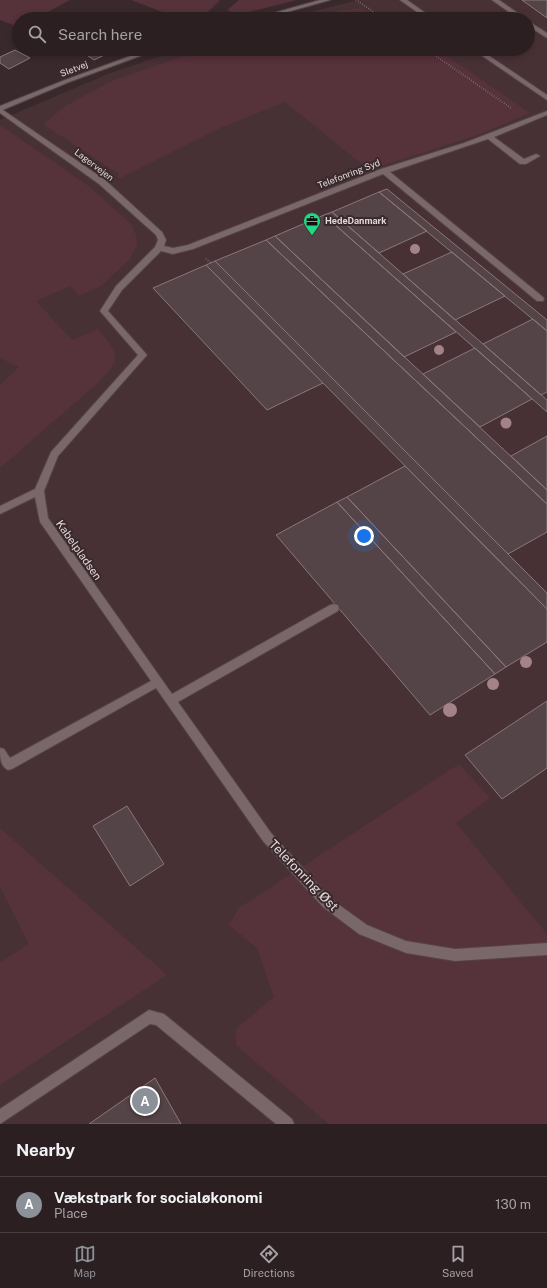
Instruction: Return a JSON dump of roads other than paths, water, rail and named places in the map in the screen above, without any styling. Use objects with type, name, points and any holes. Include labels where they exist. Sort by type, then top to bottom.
[{"type":"street","points":[[282,12],[328,0]]},
{"type":"street","points":[[403,0],[421,12]]},
{"type":"street","points":[[495,0],[513,12]]},
{"type":"street","points":[[535,28],[547,36]]},
{"type":"street","name":"Sletvej","points":[[0,110],[80,76],[136,56]]},
{"type":"street","points":[[485,56],[547,98]]},
{"type":"street","name":"Lagervejen","points":[[0,110],[102,182],[159,234],[162,240],[159,248]]},
{"type":"street","name":"Telefonring Syd","points":[[159,248],[173,251],[190,247],[384,171],[488,136],[547,113]]},
{"type":"street","points":[[488,136],[523,162]]},
{"type":"street","points":[[520,170],[523,162],[536,156]]},
{"type":"street","points":[[384,171],[540,299]]},
{"type":"street","points":[[0,510],[39,491],[54,454],[143,355],[104,311],[119,288],[159,248]]},
{"type":"street","name":"Kabelpladsen","points":[[39,491],[43,519],[267,836]]},
{"type":"street","points":[[171,700],[334,608]]},
{"type":"street","points":[[0,752],[8,765],[158,682]]},
{"type":"street","name":"Telefonring Øst","points":[[267,836],[327,903],[363,930],[406,946],[455,955],[547,949]]},
{"type":"street","points":[[0,1117],[149,1017],[159,1019],[287,1124]]},
{"type":"place","name":"HedeDanmark","points":[[312,236]]},
{"type":"place","name":"Vækstpark for socialøkonomi","points":[[145,1101]]}]
